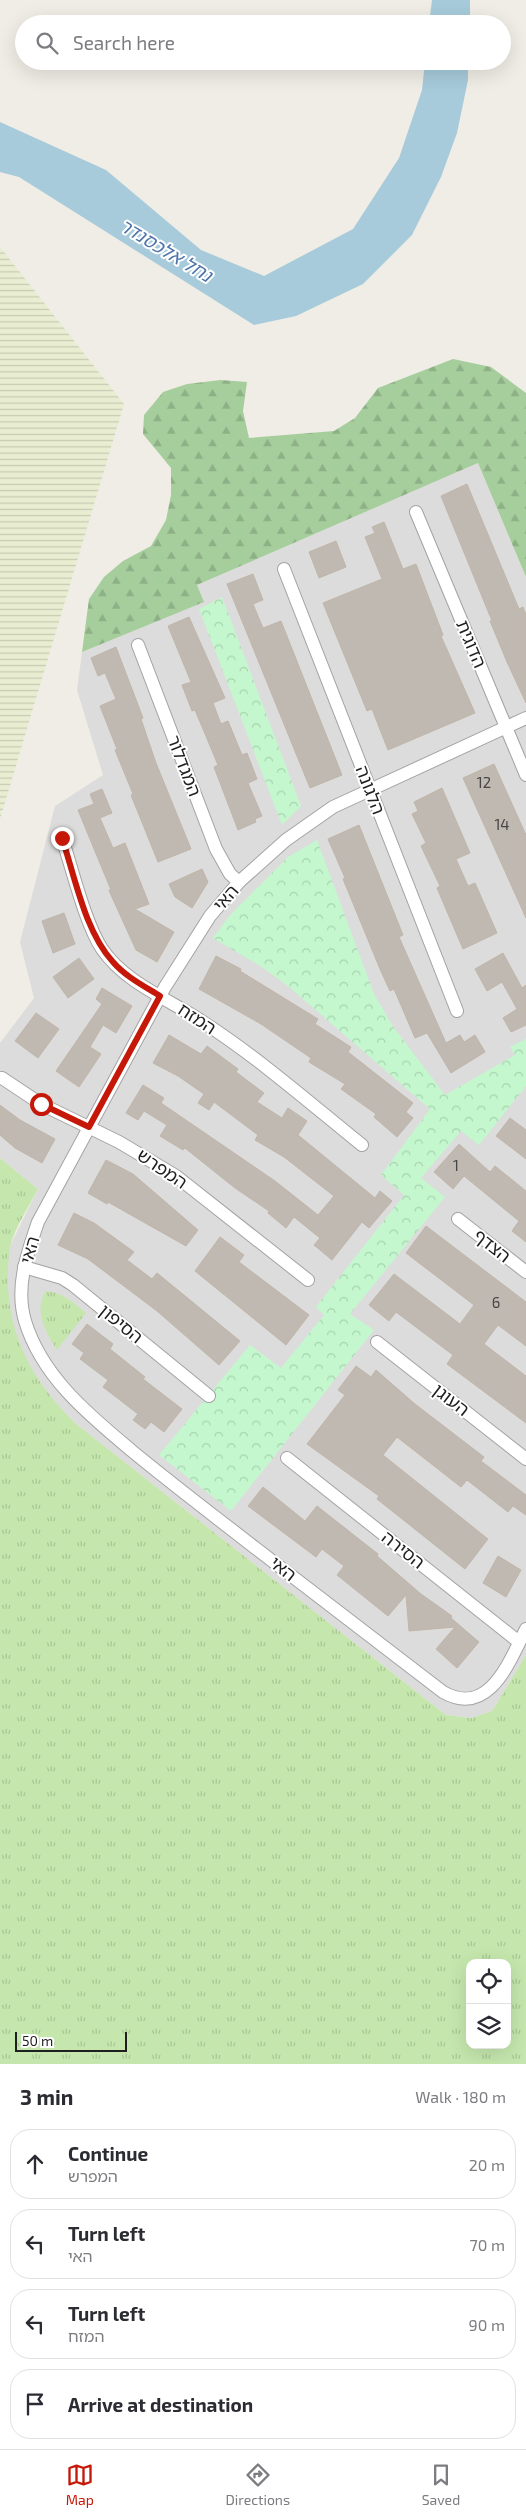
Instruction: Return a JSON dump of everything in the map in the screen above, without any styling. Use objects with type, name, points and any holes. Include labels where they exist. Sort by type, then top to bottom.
[{"type":"street","name":"הדוגית","points":[[416,512],[526,776]]},
{"type":"street","name":"הלגונה","points":[[284,569],[457,1011]]},
{"type":"street","name":"המגדלור","points":[[138,645],[216,849],[230,874],[239,882]]},
{"type":"street","name":"האי","points":[[526,718],[333,808],[286,840],[239,882],[210,916],[160,996],[38,1222],[24,1267],[21,1290],[28,1327],[43,1360],[77,1402],[166,1480],[443,1692],[454,1698],[465,1700],[476,1698],[485,1693],[494,1685],[526,1629]]},
{"type":"street","name":"המזח","points":[[62,838],[92,929],[101,948],[114,964],[131,978],[238,1047],[362,1145]]},
{"type":"street","name":"המפרש","points":[[2,1078],[41,1104],[145,1156],[176,1176],[308,1280]]},
{"type":"street","name":"הצדף","points":[[458,1219],[526,1272]]},
{"type":"street","name":"הסיפון","points":[[24,1267],[62,1278],[74,1285],[209,1396]]},
{"type":"street","name":"העוגן","points":[[377,1342],[526,1458]]},
{"type":"street","name":"הסירה","points":[[287,1458],[519,1642]]},
{"type":"shaded area","points":[[478,463],[526,577],[526,1655],[492,1711],[471,1718],[446,1715],[75,1423],[47,1396],[23,1359],[6,1320],[3,1287],[10,1246],[38,1189],[0,1158],[0,1043],[34,998],[20,942],[55,806],[103,775],[77,690],[82,652],[203,602],[197,585]]},
{"type":"green space","points":[[0,247],[124,404],[0,819]]},
{"type":"green space","points":[[453,359],[491,367],[526,393],[526,577],[478,463],[197,585],[204,602],[82,652],[89,599],[104,577],[123,561],[151,546],[166,520],[171,495],[171,468],[143,434],[144,415],[163,392],[187,384],[221,380],[247,382],[243,411],[249,438],[334,431],[355,418],[378,388]]},
{"type":"green space","points":[[222,597],[301,806],[282,825],[199,609]]},
{"type":"green space","points":[[317,840],[374,994],[392,1025],[445,1095],[515,1055],[510,1047],[526,1039],[526,1086],[479,1145],[461,1131],[421,1178],[445,1197],[350,1314],[374,1330],[231,1511],[159,1455],[250,1345],[281,1368],[324,1315],[316,1307],[404,1195],[381,1175],[430,1109],[288,986],[262,967],[213,938],[230,915],[288,857]]},
{"type":"green space","points":[[0,1158],[38,1189],[10,1247],[8,1274],[13,1322],[20,1344],[42,1385],[75,1423],[446,1715],[471,1718],[492,1711],[526,1655],[526,2064],[0,2064]]},
{"type":"green space","points":[[46,1291],[63,1296],[86,1313],[57,1350],[42,1321],[42,1298]]},
{"type":"water","points":[[432,0],[470,0],[470,15],[430,15]]},
{"type":"water","name":"נחל אלכסנדר","points":[[424,70],[468,70],[468,80],[457,133],[441,177],[412,235],[363,284],[296,316],[254,325],[19,177],[0,172],[0,122],[106,170],[201,250],[264,276],[353,229],[399,158],[422,90]]},
{"type":"building","points":[[467,484],[519,609],[523,607],[526,615],[526,703],[490,621],[492,621],[441,496]]},
{"type":"building","points":[[384,522],[403,569],[416,564],[443,635],[441,636],[475,713],[388,750],[372,709],[367,711],[323,603],[382,579],[365,537],[375,533],[372,527]]},
{"type":"building","points":[[336,541],[346,567],[319,578],[309,552]]},
{"type":"building","points":[[253,574],[263,600],[253,604],[263,628],[281,621],[342,775],[310,788],[227,584]]},
{"type":"building","points":[[189,617],[225,698],[213,703],[221,724],[228,721],[242,755],[247,753],[257,779],[248,783],[262,816],[255,819],[256,822],[238,830],[214,767],[218,765],[195,710],[192,711],[182,685],[191,682],[168,626]]},
{"type":"building","points":[[116,647],[143,718],[141,719],[156,763],[191,849],[158,862],[131,795],[133,794],[100,706],[116,699],[105,673],[98,676],[91,658]]},
{"type":"building","points":[[494,764],[526,835],[526,918],[463,778]]},
{"type":"building","points":[[442,788],[470,853],[456,859],[468,886],[475,883],[497,933],[463,949],[437,888],[440,886],[421,846],[426,843],[412,814],[418,811],[414,802]]},
{"type":"building","points":[[102,789],[112,813],[100,818],[113,848],[125,843],[149,904],[135,909],[174,932],[157,962],[136,950],[111,895],[109,890],[111,890],[78,810],[94,804],[90,794]]},
{"type":"building","points":[[359,825],[403,935],[399,937],[446,1043],[460,1035],[464,1042],[475,1035],[485,1052],[451,1073],[427,1033],[415,1038],[394,989],[390,991],[328,839]]},
{"type":"building","points":[[202,869],[208,882],[192,908],[175,897],[169,884]]},
{"type":"building","points":[[64,913],[75,944],[53,953],[42,921]]},
{"type":"building","points":[[503,953],[522,988],[526,985],[526,1025],[511,1032],[503,1018],[517,1009],[502,982],[487,991],[475,969]]},
{"type":"building","points":[[216,956],[241,969],[240,971],[318,1019],[315,1024],[351,1047],[348,1052],[413,1103],[406,1112],[413,1118],[397,1137],[374,1117],[376,1114],[341,1089],[345,1084],[309,1062],[311,1058],[261,1024],[199,989]]},
{"type":"building","points":[[79,958],[94,979],[68,998],[53,977]]},
{"type":"building","points":[[102,988],[132,1006],[116,1033],[103,1025],[90,1047],[101,1054],[79,1087],[56,1071],[102,1004],[96,999]]},
{"type":"building","points":[[36,1013],[59,1029],[38,1058],[15,1041]]},
{"type":"building","points":[[169,1035],[201,1054],[207,1046],[238,1069],[236,1072],[264,1093],[257,1102],[282,1118],[288,1108],[307,1121],[298,1135],[375,1198],[380,1191],[392,1201],[369,1228],[362,1222],[332,1260],[314,1245],[320,1238],[294,1217],[286,1228],[268,1213],[269,1211],[235,1188],[185,1148],[183,1150],[160,1136],[167,1125],[144,1111],[138,1120],[126,1113],[143,1085],[164,1098],[161,1103],[275,1181],[318,1215],[334,1196],[284,1157],[255,1140],[258,1135],[214,1102],[209,1110],[198,1103],[204,1094],[178,1076],[153,1063]]},
{"type":"building","points":[[0,1105],[20,1120],[55,1139],[42,1163],[15,1148],[0,1135]]},
{"type":"building","points":[[510,1118],[526,1130],[526,1159],[496,1136]]},
{"type":"building","points":[[459,1144],[490,1172],[495,1166],[526,1191],[526,1242],[512,1231],[519,1221],[464,1176],[453,1189],[434,1172]]},
{"type":"building","points":[[106,1160],[133,1174],[198,1230],[186,1246],[108,1202],[107,1204],[88,1193]]},
{"type":"building","points":[[74,1213],[94,1223],[134,1252],[127,1260],[152,1279],[157,1273],[240,1341],[219,1365],[157,1311],[88,1259],[58,1245]]},
{"type":"building","points":[[426,1226],[526,1302],[526,1346],[498,1325],[484,1344],[526,1376],[526,1423],[447,1364],[453,1355],[396,1312],[389,1321],[369,1305],[394,1274],[460,1324],[474,1305],[406,1253]]},
{"type":"building","points":[[220,1237],[244,1255],[239,1262],[309,1315],[286,1345],[195,1271]]},
{"type":"building","points":[[87,1324],[113,1344],[110,1349],[145,1377],[143,1379],[182,1409],[164,1432],[151,1422],[145,1429],[133,1420],[138,1414],[103,1387],[108,1380],[80,1359],[84,1353],[72,1344]]},
{"type":"building","points":[[356,1366],[371,1377],[376,1370],[415,1404],[484,1457],[481,1461],[526,1495],[526,1515],[513,1506],[508,1512],[467,1480],[461,1487],[397,1437],[383,1455],[488,1539],[465,1569],[377,1499],[379,1496],[307,1444],[345,1395],[338,1390]]},
{"type":"building","points":[[263,1487],[305,1521],[317,1506],[378,1554],[377,1556],[421,1594],[452,1616],[451,1618],[479,1642],[457,1668],[436,1649],[455,1627],[409,1631],[406,1595],[388,1616],[337,1575],[344,1566],[322,1549],[316,1557],[248,1506]]},
{"type":"building","points":[[498,1556],[521,1570],[506,1597],[483,1583]]},
{"type":"route","points":[[41,1104],[89,1127],[160,996],[131,978],[114,964],[101,948],[92,929],[62,838]]}]
